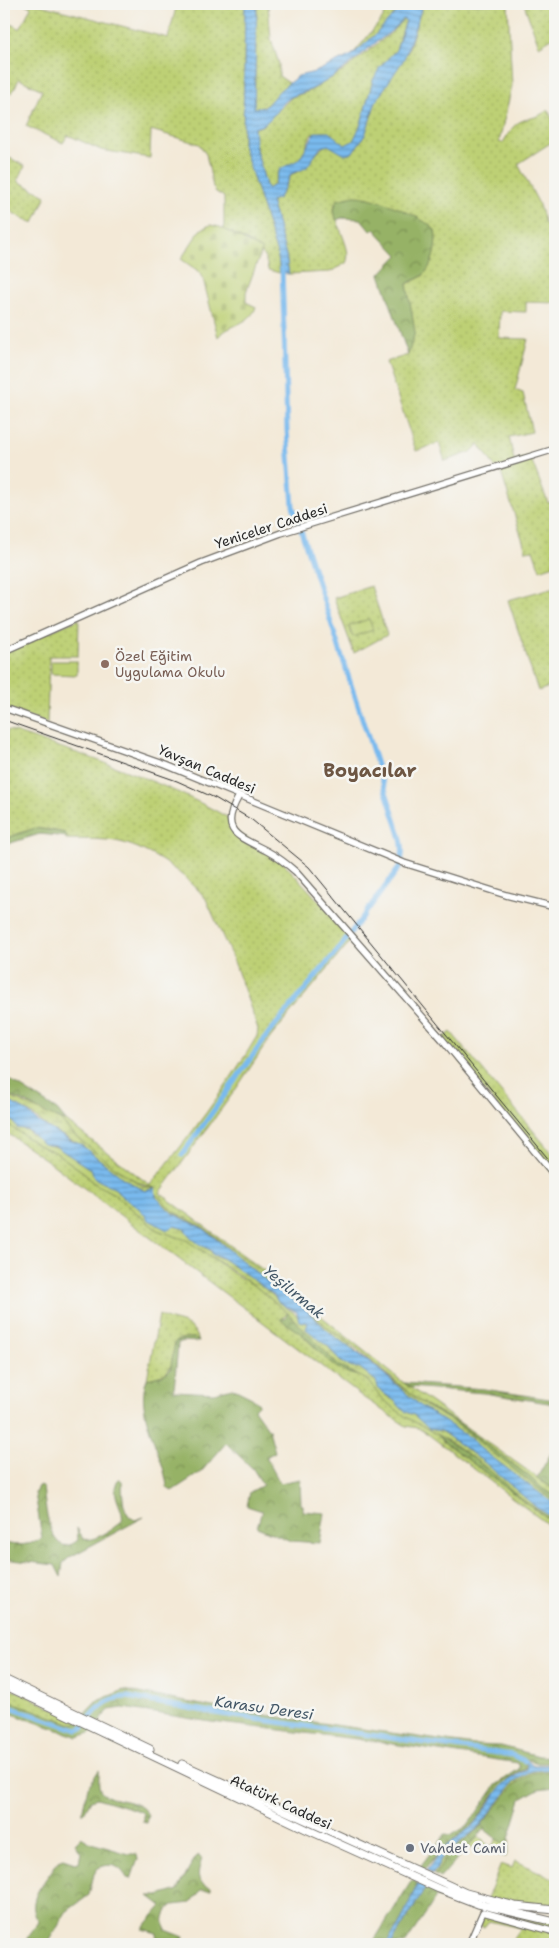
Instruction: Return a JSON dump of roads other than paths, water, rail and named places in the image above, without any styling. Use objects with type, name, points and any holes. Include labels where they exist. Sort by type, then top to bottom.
[{"type":"highway","name":"Atatürk Caddesi","points":[[4,1679],[96,1726],[478,1904],[555,1922]]},
{"type":"highway","name":"Atatürk Caddesi","points":[[4,1685],[81,1718]]},
{"type":"highway","name":"Atatürk Caddesi","points":[[434,1883],[496,1902],[555,1910]]},
{"type":"street","name":"Yeniceler Caddesi","points":[[4,651],[200,563],[296,529],[555,449]]},
{"type":"street","name":"Yavşan Caddesi","points":[[4,708],[171,766],[401,862],[506,895],[555,908]]},
{"type":"street","points":[[239,796],[230,814],[230,824],[233,831],[242,839],[274,855],[288,865],[453,1053],[555,1176]]},
{"type":"street","points":[[469,1944],[483,1912],[555,1932]]},
{"type":"water","points":[[245,4],[257,4],[254,108],[265,107],[280,90],[298,76],[315,72],[352,55],[375,35],[404,4],[423,4],[404,59],[376,101],[365,135],[352,153],[345,155],[328,145],[321,147],[306,168],[291,174],[279,198],[271,201],[286,255],[289,274],[280,273],[278,257],[243,145]],"holes":[[[403,19],[406,21],[396,50],[380,67],[373,80],[361,124],[353,141],[345,145],[329,132],[315,132],[300,159],[280,169],[274,185],[267,189],[256,149],[254,128],[266,123],[291,97],[313,89],[332,77],[389,33]]]},
{"type":"water","points":[[4,1099],[25,1110],[37,1121],[69,1140],[80,1144],[124,1179],[145,1191],[155,1188],[156,1197],[172,1213],[204,1229],[270,1284],[303,1307],[331,1334],[370,1362],[422,1407],[473,1440],[477,1446],[553,1503],[555,1505],[555,1519],[537,1508],[484,1462],[441,1431],[429,1429],[414,1415],[404,1411],[395,1401],[379,1390],[376,1381],[360,1368],[350,1367],[339,1360],[328,1346],[306,1329],[308,1323],[299,1321],[297,1312],[278,1302],[274,1295],[219,1256],[213,1255],[211,1250],[189,1236],[185,1229],[174,1226],[167,1230],[149,1220],[138,1207],[119,1194],[116,1189],[96,1179],[90,1169],[55,1146],[43,1144],[28,1130],[17,1128],[13,1121],[8,1121],[4,1116]]},
{"type":"water","points":[[520,1757],[534,1765],[555,1765],[555,1769],[532,1771],[513,1783],[479,1827],[443,1856],[433,1874],[426,1871],[443,1849],[475,1824],[503,1784],[526,1770],[527,1763]]},
{"type":"water","points":[[418,1883],[426,1887],[392,1943],[386,1944],[399,1925]]},
{"type":"waterway","points":[[182,1155],[268,1034],[341,946],[401,863],[402,845],[399,832],[293,506],[287,430],[282,267]]},
{"type":"waterway","name":"Karasu Deresi","points":[[4,1705],[77,1730],[81,1729],[106,1702],[120,1697],[128,1697],[221,1714],[512,1755],[525,1761]]},
{"type":"railway","points":[[4,720],[177,781],[215,798],[252,820],[309,867],[555,1167]]},
{"type":"place","name":"Özel Eğitim Uygulama Okulu","points":[[105,664]]},
{"type":"place","name":"Vahdet Cami","points":[[410,1848]]},
{"type":"district","name":"Boyacılar","points":[[370,770]]},
{"type":"water label","name":"Yeşilırmak","points":[[294,1292]]}]
